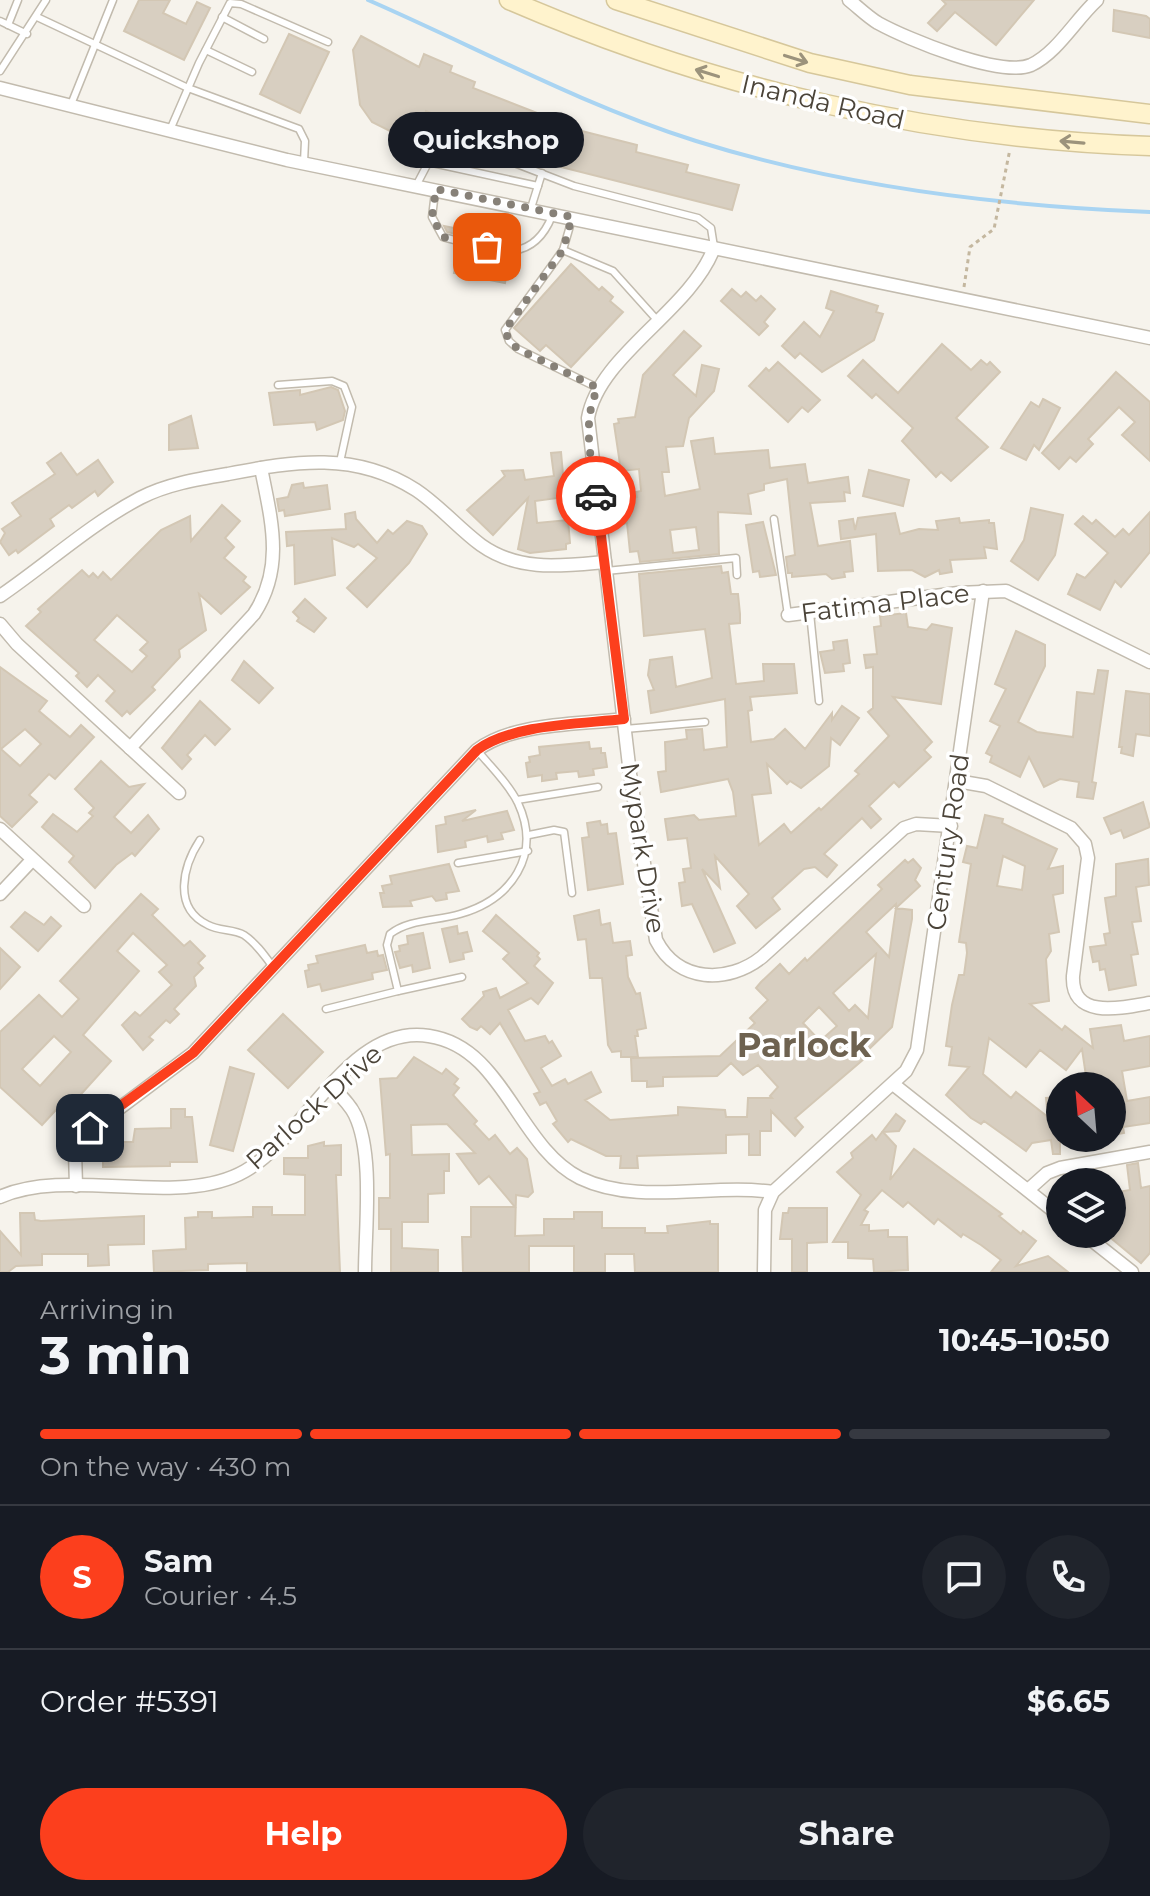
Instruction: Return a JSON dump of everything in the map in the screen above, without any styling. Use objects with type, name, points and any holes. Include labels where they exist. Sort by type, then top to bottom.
[{"type":"main road","name":"Inanda Road","points":[[509,0],[643,53],[825,104],[911,123],[1012,136],[1150,146]]},
{"type":"main road","name":"Inanda Road","points":[[616,0],[810,63],[910,85],[1150,114]]},
{"type":"street","points":[[849,0],[874,21],[927,46],[1018,67],[1032,64],[1045,55],[1097,0]]},
{"type":"street","points":[[0,88],[304,163],[1150,338]]},
{"type":"street","name":"Mypark Drive","points":[[714,248],[701,276],[598,388],[591,401],[588,432],[654,934],[668,956],[697,974],[728,975],[754,964],[904,828],[916,824],[951,826]]},
{"type":"street","points":[[0,596],[143,496],[191,481],[293,462],[340,462],[390,475],[434,502],[480,544],[509,560],[557,566],[605,567]]},
{"type":"street","points":[[130,748],[254,614],[267,594],[274,551],[261,468]]},
{"type":"street","name":"Fatima Place","points":[[788,615],[983,591],[1014,594],[1150,662]]},
{"type":"street","name":"Century Road","points":[[893,1084],[913,1060],[921,1037],[983,591]]},
{"type":"street","points":[[0,624],[179,793]]},
{"type":"street","points":[[76,1186],[75,1151],[81,1137],[193,1053],[477,750],[489,741],[519,733],[625,724]]},
{"type":"street","points":[[957,781],[986,786],[1076,833],[1088,858],[1073,976],[1074,992],[1082,1002],[1101,1009],[1150,1003]]},
{"type":"street","points":[[0,829],[84,906]]},
{"type":"street","points":[[0,894],[32,860]]},
{"type":"street","name":"Parlock Drive","points":[[0,1197],[27,1189],[191,1185],[229,1179],[260,1161],[366,1053],[390,1039],[414,1035],[441,1038],[480,1062],[550,1157],[580,1177],[628,1189],[773,1192]]},
{"type":"street","points":[[764,1272],[765,1210],[773,1192],[893,1084],[1046,1205]]},
{"type":"street","points":[[331,1086],[350,1107],[360,1128],[365,1272]]},
{"type":"street","points":[[1028,1190],[1047,1173],[1060,1168],[1150,1152]]},
{"type":"street","points":[[1102,1248],[1132,1272]]},
{"type":"lane","points":[[8,25],[18,0]]},
{"type":"lane","points":[[0,71],[27,34],[46,0]]},
{"type":"lane","points":[[70,107],[113,0]]},
{"type":"lane","points":[[170,130],[230,3],[241,4],[328,42]]},
{"type":"lane","points":[[37,17],[188,88],[299,129],[305,141],[304,163]]},
{"type":"lane","points":[[222,17],[264,39]]},
{"type":"lane","points":[[0,21],[27,34]]},
{"type":"lane","points":[[206,50],[252,72]]},
{"type":"lane","points":[[416,186],[440,143],[452,139],[574,186],[705,221],[711,228],[714,248]]},
{"type":"lane","points":[[428,162],[538,186]]},
{"type":"lane","points":[[531,208],[542,173]]},
{"type":"lane","points":[[436,189],[432,217],[443,237],[509,253],[531,245],[554,213]]},
{"type":"lane","points":[[572,217],[563,250],[506,326],[507,336],[518,349],[598,388]]},
{"type":"lane","points":[[563,250],[613,271],[627,282],[658,322]]},
{"type":"lane","points":[[278,385],[332,381],[344,386],[352,407],[340,462]]},
{"type":"lane","points":[[774,519],[788,615]]},
{"type":"lane","points":[[605,567],[736,558],[737,575]]},
{"type":"lane","points":[[810,612],[819,701]]},
{"type":"lane","points":[[625,724],[705,722]]},
{"type":"lane","points":[[398,991],[387,945],[390,934],[408,925],[456,916],[486,904],[523,868],[529,835],[517,800],[477,750]]},
{"type":"lane","points":[[517,800],[598,787]]},
{"type":"lane","points":[[529,835],[554,830],[564,832],[572,893]]},
{"type":"lane","points":[[200,840],[187,859],[183,885],[186,899],[206,925],[242,934],[273,967]]},
{"type":"lane","points":[[458,863],[528,851]]},
{"type":"lane","points":[[326,1009],[462,977]]},
{"type":"path","points":[[963,297],[970,247],[994,229],[1005,181]]},
{"type":"building","points":[[139,0],[170,0],[163,13],[186,24],[197,2],[210,8],[184,60],[124,31]]},
{"type":"building","points":[[942,0],[1034,0],[996,45],[955,12],[937,31],[928,23],[946,4]]},
{"type":"building","points":[[1114,10],[1150,19],[1150,38],[1113,31]]},
{"type":"building","points":[[289,34],[329,52],[300,113],[260,94]]},
{"type":"building","points":[[361,36],[419,67],[424,54],[452,66],[450,72],[475,82],[473,88],[563,123],[562,126],[637,145],[636,152],[688,165],[686,172],[739,185],[732,210],[553,165],[553,161],[426,111],[416,144],[372,122],[360,105],[353,50]]},
{"type":"building","points":[[444,226],[519,243],[492,243],[447,232]]},
{"type":"building","points":[[459,247],[490,255],[516,256],[510,257],[505,283],[454,273]]},
{"type":"building","points":[[571,264],[599,290],[602,287],[613,297],[610,301],[623,312],[571,367],[546,345],[540,351],[514,328]]},
{"type":"building","points":[[732,289],[741,297],[746,292],[756,301],[761,296],[775,309],[764,322],[768,326],[759,335],[721,301]]},
{"type":"building","points":[[831,291],[878,306],[876,312],[883,314],[874,340],[822,372],[800,353],[795,358],[782,346],[804,322],[820,337],[834,311],[826,308]]},
{"type":"building","points":[[684,331],[701,346],[673,375],[696,396],[702,365],[719,369],[714,391],[689,418],[683,446],[666,447],[669,472],[662,472],[665,496],[700,489],[691,441],[713,438],[715,454],[768,450],[770,468],[805,464],[808,483],[848,477],[850,493],[844,492],[845,501],[810,503],[818,546],[850,541],[853,571],[844,572],[845,577],[832,579],[826,574],[792,577],[792,573],[788,573],[786,557],[795,555],[787,479],[764,484],[764,490],[748,494],[751,514],[718,512],[719,554],[640,562],[638,551],[630,552],[627,523],[616,525],[613,502],[637,497],[636,492],[641,491],[639,469],[621,471],[614,424],[619,423],[618,419],[635,417],[643,375]],"holes":[[[696,527],[699,550],[673,553],[670,530]]]},
{"type":"building","points":[[942,344],[971,370],[981,360],[987,365],[990,362],[1000,372],[956,418],[988,447],[951,481],[941,472],[936,477],[902,441],[913,428],[876,394],[872,398],[848,376],[863,360],[898,393]]},
{"type":"building","points":[[778,362],[820,400],[808,412],[802,407],[788,422],[749,386],[766,368],[769,371]]},
{"type":"building","points":[[1116,372],[1150,402],[1150,461],[1122,435],[1135,422],[1119,407],[1088,439],[1093,444],[1076,462],[1070,457],[1059,469],[1042,453]]},
{"type":"building","points":[[331,387],[338,390],[345,411],[343,420],[317,430],[315,422],[274,425],[269,393],[300,390],[300,395]]},
{"type":"building","points":[[1043,399],[1060,408],[1039,450],[1034,445],[1026,460],[1001,448],[1031,402],[1039,407]]},
{"type":"building","points":[[191,416],[198,448],[169,450],[169,425]]},
{"type":"building","points":[[561,452],[565,497],[535,501],[537,523],[568,520],[570,543],[566,544],[566,549],[530,553],[518,549],[528,498],[493,535],[467,510],[505,476],[502,471],[523,470],[525,480],[554,476],[551,453]]},
{"type":"building","points":[[61,453],[77,475],[98,460],[113,482],[98,496],[95,491],[72,508],[69,505],[50,519],[54,526],[18,553],[16,550],[9,555],[0,542],[5,533],[2,529],[21,516],[12,503],[55,474],[47,463]]},
{"type":"building","points":[[869,470],[909,480],[903,506],[863,496]]},
{"type":"building","points":[[303,483],[304,488],[327,485],[330,509],[285,516],[284,510],[279,511],[277,499],[288,497],[292,485]]},
{"type":"building","points":[[222,505],[240,521],[225,538],[234,547],[224,558],[246,577],[243,581],[250,587],[221,614],[199,594],[206,630],[179,650],[180,657],[152,687],[155,690],[130,714],[127,711],[122,716],[106,701],[115,691],[98,675],[87,687],[76,676],[79,673],[26,626],[41,612],[38,609],[82,570],[89,577],[93,573],[98,578],[103,572],[111,580],[161,530],[190,516],[191,541]],"holes":[[[117,615],[148,642],[140,650],[147,656],[132,672],[94,640]]]},
{"type":"building","points":[[1031,508],[1063,515],[1055,555],[1038,580],[1011,561],[1024,540]]},
{"type":"building","points":[[355,512],[356,519],[377,543],[388,530],[393,534],[407,521],[422,526],[427,534],[409,563],[367,607],[347,588],[377,558],[358,544],[354,547],[332,538],[335,575],[295,584],[294,545],[287,546],[286,532],[346,529],[345,514]]},
{"type":"building","points":[[1150,512],[1150,552],[1121,587],[1115,581],[1100,610],[1068,594],[1077,574],[1085,578],[1108,553],[1075,524],[1083,516],[1092,524],[1096,520],[1115,537],[1123,529],[1129,535]]},
{"type":"building","points":[[895,513],[900,534],[919,529],[938,530],[936,521],[959,518],[960,523],[989,520],[989,523],[994,523],[997,549],[984,547],[986,558],[950,560],[952,572],[940,574],[939,570],[925,577],[912,570],[878,571],[876,534],[841,539],[839,521],[853,519],[855,530],[858,518]]},
{"type":"building","points":[[763,522],[776,575],[760,577],[759,571],[753,572],[746,525]]},
{"type":"building","points":[[721,566],[722,573],[728,572],[731,594],[738,594],[740,623],[729,624],[736,684],[764,681],[763,664],[794,664],[797,693],[750,697],[751,742],[774,739],[785,729],[805,749],[832,713],[832,720],[842,706],[859,718],[840,745],[831,738],[829,766],[801,788],[790,781],[787,784],[767,764],[771,793],[752,795],[759,845],[784,824],[791,833],[819,808],[821,810],[859,774],[855,771],[889,736],[868,712],[873,708],[873,667],[866,668],[864,655],[877,654],[874,627],[881,626],[880,616],[906,613],[908,627],[927,630],[932,624],[952,628],[941,704],[893,697],[932,742],[924,750],[931,757],[899,787],[894,782],[869,806],[881,819],[871,828],[862,818],[824,854],[837,865],[827,877],[815,867],[804,869],[772,898],[780,909],[756,928],[737,906],[749,894],[715,856],[720,888],[702,869],[735,943],[714,952],[692,904],[682,906],[679,883],[685,882],[683,869],[691,868],[687,838],[668,840],[665,819],[694,815],[699,820],[736,816],[733,792],[728,779],[661,792],[658,772],[666,771],[665,742],[687,739],[686,730],[702,729],[704,750],[727,747],[725,699],[651,713],[648,691],[654,690],[648,675],[650,660],[672,657],[676,687],[712,678],[705,629],[644,636],[639,574]]},
{"type":"building","points":[[305,599],[326,618],[314,632],[297,621],[299,618],[293,612]]},
{"type":"building","points":[[1016,631],[1045,645],[1045,666],[1018,722],[1037,732],[1073,737],[1077,692],[1094,694],[1098,670],[1108,671],[1092,782],[1096,783],[1093,799],[1077,797],[1079,782],[1060,779],[1044,787],[1029,757],[1020,777],[990,762],[992,756],[986,753],[1000,726],[990,721],[1006,689],[995,684]]},
{"type":"building","points":[[847,640],[850,663],[843,664],[844,671],[825,673],[820,652],[834,650],[833,642]]},
{"type":"building","points":[[244,661],[273,688],[259,703],[232,680]]},
{"type":"building","points":[[0,667],[47,701],[39,711],[70,737],[81,725],[94,737],[55,779],[49,774],[29,795],[37,802],[12,827],[0,816]],"holes":[[[25,729],[41,744],[20,766],[1,749]]]},
{"type":"building","points":[[1126,691],[1150,694],[1150,736],[1136,734],[1133,756],[1121,753],[1122,747],[1119,747]]},
{"type":"building","points":[[200,701],[230,729],[215,745],[205,735],[187,755],[191,759],[182,769],[162,748]]},
{"type":"building","points":[[589,742],[590,749],[601,748],[601,753],[605,753],[607,767],[593,769],[594,775],[579,777],[578,771],[556,773],[557,779],[542,781],[542,775],[528,777],[526,763],[530,762],[529,757],[540,755],[539,747]]},
{"type":"building","points":[[101,761],[129,787],[144,784],[114,817],[131,833],[148,815],[159,829],[135,856],[132,853],[116,865],[95,888],[69,862],[74,856],[42,827],[53,814],[77,832],[93,816],[89,813],[94,808],[75,789]]},
{"type":"building","points":[[1143,802],[1150,827],[1124,838],[1121,830],[1111,834],[1104,818]]},
{"type":"building","points":[[476,810],[462,821],[507,811],[514,830],[501,833],[503,839],[488,842],[487,836],[465,841],[466,847],[438,852],[436,826],[446,824],[445,817]]},
{"type":"building","points":[[985,815],[1003,819],[1002,823],[1057,849],[1048,869],[1063,866],[1063,893],[1053,895],[1059,932],[1049,934],[1051,951],[1046,959],[1049,1001],[1030,1004],[1062,1030],[1065,1026],[1093,1048],[1090,1029],[1121,1025],[1124,1041],[1150,1036],[1150,1066],[1122,1072],[1085,1072],[1082,1049],[1066,1070],[1040,1050],[1026,1067],[989,1038],[983,1074],[1011,1098],[1016,1092],[1046,1115],[1046,1141],[1032,1143],[1026,1151],[984,1121],[981,1124],[971,1118],[946,1095],[969,1067],[949,1065],[952,1047],[946,1046],[952,1005],[959,975],[964,975],[967,953],[966,943],[959,942],[971,864],[963,862],[967,846],[977,848]],"holes":[[[1003,856],[1025,866],[1022,890],[997,886]]]},
{"type":"building","points":[[600,821],[601,825],[607,824],[608,834],[616,833],[623,884],[588,890],[582,838],[589,837],[587,823]]},
{"type":"building","points":[[913,859],[921,868],[915,880],[920,886],[896,908],[912,910],[912,919],[892,1027],[863,1055],[865,1058],[795,1118],[803,1127],[795,1136],[771,1111],[771,1131],[760,1131],[760,1155],[749,1155],[749,1134],[726,1135],[726,1153],[637,1156],[638,1168],[620,1168],[621,1156],[606,1156],[571,1139],[568,1142],[553,1124],[557,1121],[546,1102],[540,1105],[534,1094],[540,1092],[500,1023],[490,1034],[481,1026],[477,1030],[470,1027],[462,1019],[484,996],[483,992],[496,988],[500,998],[528,983],[503,959],[509,953],[483,931],[496,915],[539,953],[537,956],[540,959],[534,966],[553,983],[538,1004],[531,998],[508,1010],[525,1041],[545,1036],[561,1056],[541,1068],[552,1086],[565,1079],[568,1084],[591,1072],[601,1092],[585,1100],[610,1120],[678,1115],[678,1107],[725,1110],[726,1117],[747,1117],[748,1098],[772,1098],[770,1096],[778,1087],[758,1065],[743,1075],[731,1063],[717,1076],[663,1077],[663,1086],[647,1087],[647,1081],[632,1081],[631,1058],[720,1056],[755,1023],[750,1018],[768,1000],[756,988],[761,982],[780,964],[789,974],[805,958],[807,961],[882,889],[878,885],[905,860],[908,863]],"holes":[[[896,904],[896,908],[889,957],[866,932]],[[876,954],[868,1018],[855,1005],[849,1011],[833,993]],[[819,1007],[837,1026],[820,1041],[803,1023]]]},
{"type":"building","points":[[1148,859],[1149,885],[1136,887],[1141,921],[1132,922],[1138,954],[1131,955],[1136,985],[1109,990],[1105,969],[1100,970],[1099,961],[1093,962],[1090,947],[1106,945],[1104,934],[1110,933],[1105,898],[1116,896],[1116,864]]},
{"type":"building","points":[[449,864],[459,891],[446,893],[447,899],[436,901],[432,896],[410,901],[412,906],[383,907],[380,893],[384,893],[382,886],[392,884],[390,876]]},
{"type":"building","points":[[141,894],[158,909],[152,915],[184,946],[190,941],[205,956],[198,963],[203,968],[194,977],[196,986],[174,1009],[179,1014],[170,1023],[166,1020],[149,1037],[153,1040],[143,1050],[122,1025],[135,1012],[140,1016],[172,985],[159,972],[167,965],[133,933],[117,951],[139,971],[83,1035],[111,1061],[73,1103],[67,1098],[42,1125],[0,1087],[0,1032],[39,995],[62,1017],[79,999],[60,981]],"holes":[[[54,1036],[71,1052],[40,1086],[22,1069]]]},
{"type":"building","points":[[599,910],[601,925],[610,923],[613,943],[630,941],[632,955],[626,956],[628,977],[636,994],[640,993],[646,1028],[637,1030],[638,1036],[635,1036],[638,1057],[621,1057],[621,1051],[612,1052],[608,1045],[602,978],[590,978],[586,939],[578,940],[574,916]]},
{"type":"building","points":[[25,912],[44,925],[51,917],[61,926],[38,951],[11,927]]},
{"type":"building","points":[[457,926],[458,934],[467,932],[472,951],[463,953],[464,959],[450,962],[442,929]]},
{"type":"building","points":[[423,933],[430,968],[413,972],[412,965],[400,968],[395,952],[400,951],[399,946],[408,944],[407,936]]},
{"type":"building","points":[[365,945],[367,953],[377,951],[378,956],[383,955],[387,970],[372,973],[373,979],[322,991],[320,984],[308,987],[305,971],[309,970],[308,965],[318,963],[316,956]]},
{"type":"building","points":[[0,948],[20,967],[0,989]]},
{"type":"building","points":[[283,1014],[323,1052],[288,1088],[248,1050]]},
{"type":"building","points":[[414,1057],[442,1074],[446,1069],[458,1079],[454,1084],[459,1088],[453,1095],[477,1121],[474,1124],[489,1140],[495,1135],[510,1154],[517,1148],[527,1159],[533,1192],[528,1197],[516,1195],[515,1236],[544,1235],[544,1219],[574,1219],[574,1212],[602,1212],[602,1228],[645,1228],[645,1233],[668,1233],[667,1226],[710,1221],[710,1224],[718,1224],[718,1272],[635,1272],[634,1254],[605,1254],[605,1272],[574,1272],[574,1246],[529,1246],[529,1272],[463,1272],[462,1237],[471,1237],[471,1207],[515,1207],[489,1176],[479,1184],[457,1154],[475,1153],[447,1124],[411,1125],[412,1155],[449,1154],[449,1171],[444,1171],[444,1193],[428,1194],[428,1222],[402,1222],[402,1248],[438,1250],[438,1272],[391,1272],[391,1229],[379,1229],[379,1198],[390,1198],[390,1154],[386,1155],[380,1079],[397,1078]]},
{"type":"building","points":[[230,1067],[254,1074],[233,1151],[210,1145]]},
{"type":"building","points":[[1126,1095],[1127,1101],[1150,1097],[1150,1123],[1126,1127]]},
{"type":"building","points":[[171,1109],[185,1109],[185,1117],[192,1117],[197,1162],[170,1162],[170,1166],[103,1167],[103,1142],[133,1142],[135,1129],[171,1128]]},
{"type":"building","points":[[896,1114],[905,1121],[899,1131],[883,1132],[896,1146],[890,1180],[914,1149],[1002,1214],[999,1216],[1021,1234],[1023,1231],[1036,1241],[1016,1266],[1048,1256],[1068,1272],[991,1272],[1001,1260],[963,1234],[961,1237],[938,1219],[934,1224],[908,1202],[903,1207],[882,1190],[864,1210],[868,1212],[861,1225],[869,1225],[869,1231],[888,1230],[888,1237],[907,1237],[908,1270],[874,1272],[873,1259],[848,1258],[848,1242],[833,1242],[861,1195],[837,1172],[853,1158],[851,1153],[872,1135],[876,1140]]},
{"type":"building","points":[[324,1142],[324,1146],[341,1145],[341,1175],[336,1175],[340,1272],[247,1272],[247,1263],[208,1264],[208,1270],[154,1272],[153,1251],[186,1249],[185,1218],[198,1217],[198,1212],[212,1212],[212,1218],[253,1217],[253,1207],[272,1207],[272,1215],[305,1215],[305,1175],[284,1174],[284,1158],[308,1158],[308,1146]]},
{"type":"building","points":[[1138,1163],[1141,1188],[1150,1186],[1150,1253],[1141,1263],[1123,1248],[1126,1248],[1126,1191],[1130,1190],[1127,1165]]},
{"type":"building","points":[[789,1208],[827,1208],[827,1242],[807,1243],[807,1272],[792,1272],[792,1239],[780,1239],[783,1213],[788,1213]]},
{"type":"building","points":[[20,1213],[34,1213],[35,1220],[41,1221],[144,1216],[144,1244],[108,1245],[109,1265],[88,1266],[88,1254],[42,1254],[42,1265],[16,1266],[8,1272],[0,1272],[0,1231],[21,1255]]},
{"type":"waterway","points":[[368,0],[612,111],[750,157],[863,182],[979,199],[1150,212]]},
{"type":"way so far","points":[[487,247],[443,237],[432,217],[436,189],[572,217],[563,250],[505,330],[509,341],[518,349],[598,388],[591,401],[588,418],[596,496]]},
{"type":"place","name":"Quickshop","points":[[487,247]]},
{"type":"district","name":"Parlock","points":[[804,1045]]},
{"type":"route","points":[[90,1128],[193,1053],[477,750],[489,741],[504,736],[624,719],[596,496]]}]
